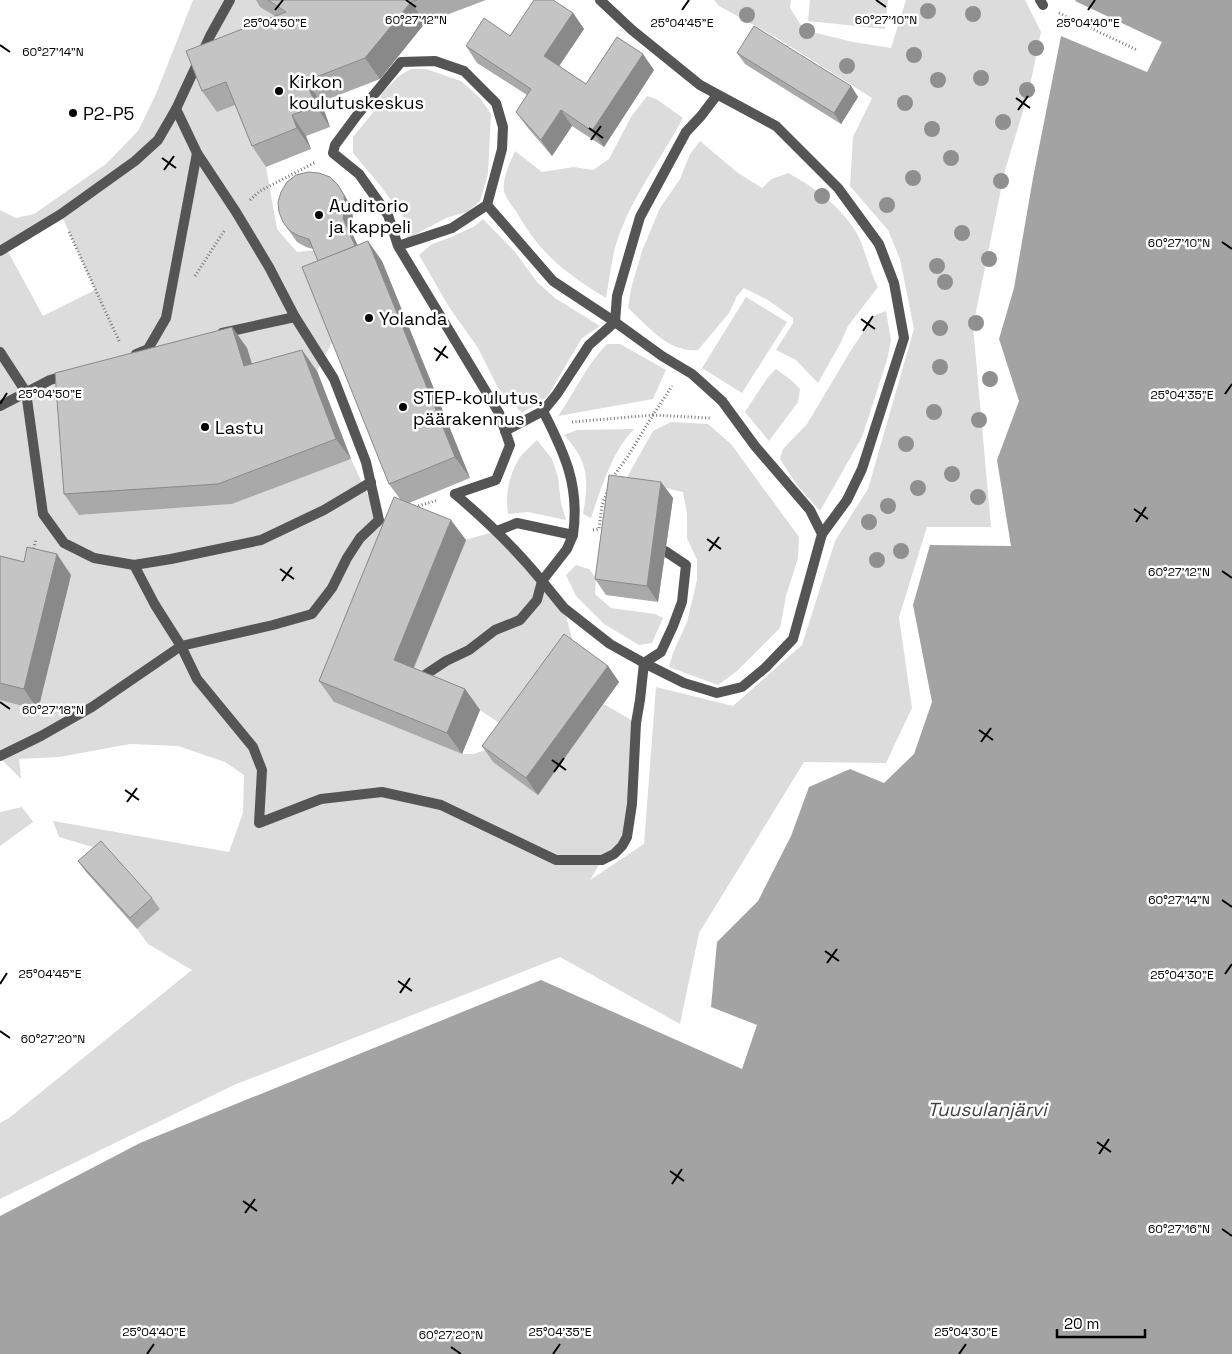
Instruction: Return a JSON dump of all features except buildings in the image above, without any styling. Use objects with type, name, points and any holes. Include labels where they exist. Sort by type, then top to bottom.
[{"type":"lane","points":[[0,251],[61,214],[135,161],[158,140],[176,109],[210,36],[230,0]]},
{"type":"lane","points":[[398,246],[452,228],[487,205],[502,149],[504,127],[496,104],[464,71],[435,61],[402,62],[358,114],[335,145],[333,153],[359,174],[388,215],[398,246],[499,413],[510,445],[496,480],[455,494],[497,531],[527,562],[564,608],[610,644],[684,683],[716,692],[742,687],[765,668],[792,639],[822,534],[847,500],[862,469],[904,338],[894,283],[879,244],[838,188],[776,126],[700,85],[632,30],[600,0]]},
{"type":"lane","points":[[505,431],[543,411],[557,394],[589,345],[615,322],[617,296],[640,217],[686,132],[701,116],[717,94]]},
{"type":"lane","points":[[0,756],[41,736],[92,707],[180,646],[273,625],[312,614],[332,588],[347,558],[360,538],[379,520],[366,462],[334,379],[294,316],[269,267],[236,212],[197,153],[176,109]]},
{"type":"lane","points":[[148,349],[166,318],[197,153]]},
{"type":"lane","points":[[487,205],[553,281],[662,356],[692,374],[722,401],[755,446],[810,510],[822,534]]},
{"type":"lane","points":[[211,336],[294,316]]},
{"type":"lane","points":[[127,358],[148,349],[162,346]]},
{"type":"lane","points":[[0,352],[26,392],[43,514],[64,543],[94,558],[134,565],[171,560],[261,540],[324,510],[371,482]]},
{"type":"lane","points":[[0,406],[50,380],[75,373]]},
{"type":"lane","points":[[408,681],[470,650],[495,630],[520,620],[537,600],[542,581],[567,549],[573,535],[576,516],[572,478],[562,449],[543,411]]},
{"type":"lane","points":[[497,531],[517,523],[573,535]]},
{"type":"lane","points":[[644,663],[661,652],[682,602],[686,565],[665,551]]},
{"type":"lane","points":[[134,565],[197,679],[254,747],[262,770],[259,823],[320,799],[382,792],[441,805],[556,860],[602,860],[614,854],[622,846],[627,836],[632,804],[636,723],[644,663]]},
{"type":"path","points":[[1041,2],[1137,50]]},
{"type":"path","points":[[192,281],[236,212],[260,191],[333,153]]},
{"type":"path","points":[[61,214],[127,358]]},
{"type":"path","points":[[612,478],[628,456],[683,368]]},
{"type":"path","points":[[550,424],[653,415],[735,419]]},
{"type":"path","points":[[573,535],[599,529],[602,505],[608,487]]},
{"type":"path","points":[[413,508],[455,494]]},
{"type":"path","points":[[30,561],[43,514]]},
{"type":"shaded area","points":[[193,0],[265,0],[300,32],[241,103],[266,167],[277,229],[297,252],[316,250],[336,335],[317,371],[259,387],[246,348],[79,515],[232,504],[351,459],[379,519],[409,517],[334,702],[462,754],[474,754],[488,749],[537,794],[604,704],[636,723],[627,837],[602,860],[590,880],[644,844],[656,687],[733,706],[802,645],[835,541],[868,489],[914,329],[900,259],[888,230],[850,186],[853,137],[872,98],[777,38],[719,6],[714,0],[791,0],[790,8],[804,30],[853,42],[891,48],[906,0],[1025,0],[1041,32],[1028,95],[1005,170],[973,326],[991,527],[927,527],[899,617],[912,708],[886,763],[804,762],[699,933],[680,1024],[560,957],[234,1085],[0,1199],[0,1123],[9,1118],[192,970],[148,944],[137,929],[160,909],[109,852],[59,837],[53,821],[229,852],[243,813],[244,775],[225,762],[178,746],[130,744],[59,757],[19,759],[21,779],[0,758],[0,210],[16,218],[34,214],[106,164],[138,131],[156,94]],"holes":[[[61,214],[95,290],[43,316],[6,248]]]},
{"type":"shaded area","points":[[810,0],[888,0],[885,29],[808,21]]},
{"type":"shaded area","points":[[411,69],[426,69],[461,81],[480,98],[491,114],[488,174],[480,201],[467,212],[446,218],[407,239],[402,215],[353,153],[353,137],[372,114],[383,92],[399,76]]},
{"type":"shaded area","points":[[647,96],[656,99],[683,118],[642,187],[621,230],[615,247],[606,298],[566,271],[544,251],[506,197],[504,181],[515,151],[542,172],[574,167],[593,170],[609,159],[631,117]]},
{"type":"shaded area","points":[[700,141],[738,173],[762,188],[772,179],[788,173],[797,178],[833,204],[849,221],[858,236],[878,287],[848,326],[818,383],[796,360],[776,350],[793,323],[793,318],[768,300],[744,288],[737,296],[729,313],[698,350],[687,350],[668,343],[628,308],[631,289],[642,251],[660,208],[680,179],[690,154]]},
{"type":"shaded area","points":[[483,219],[515,252],[537,282],[555,298],[600,326],[582,338],[547,397],[522,413],[498,388],[478,348],[449,307],[419,255],[432,244],[475,226]]},
{"type":"shaded area","points":[[746,297],[787,322],[742,393],[702,368]]},
{"type":"shaded area","points":[[886,311],[891,340],[887,360],[862,437],[820,511],[797,485],[780,459],[783,449],[807,424],[853,347],[875,315]]},
{"type":"shaded area","points":[[607,344],[620,344],[666,370],[653,399],[558,416],[587,370]]},
{"type":"shaded area","points":[[776,369],[800,389],[798,402],[769,441],[745,412],[768,377]]},
{"type":"shaded area","points":[[671,422],[708,424],[731,444],[799,537],[798,558],[786,596],[780,628],[737,671],[718,685],[669,667],[687,622],[697,580],[697,560],[687,538],[687,514],[683,492],[626,479],[653,431]]},
{"type":"shaded area","points":[[634,429],[626,438],[613,460],[591,518],[583,514],[586,481],[583,463],[564,435],[577,430]]},
{"type":"shaded area","points":[[537,440],[552,459],[558,477],[561,503],[566,520],[528,512],[508,514],[508,492],[513,470],[520,457]]},
{"type":"shaded area","points":[[497,531],[564,608],[575,650],[514,733],[480,710],[408,681],[465,540]]},
{"type":"shaded area","points":[[576,565],[589,569],[596,578],[595,594],[611,608],[655,614],[663,618],[652,643],[639,645],[604,624],[576,596],[566,575]]},
{"type":"shaded area","points":[[22,807],[33,822],[0,846],[0,812]]},
{"type":"water","name":"Tuusulanjärvi","points":[[1076,0],[1232,0],[1232,1354],[0,1354],[0,1216],[140,1143],[541,980],[742,1069],[757,1025],[711,1007],[717,942],[758,901],[791,836],[809,787],[850,769],[884,783],[914,754],[932,702],[913,605],[930,545],[1011,546],[997,460],[1019,401],[999,339],[1014,288],[1061,36],[1147,72],[1162,42]]},
{"type":"place","name":"Kirkon koulutuskeskus","points":[[279,91]]},
{"type":"place","name":"P2-P5","points":[[73,113]]},
{"type":"place","name":"Auditorio ja kappeli","points":[[319,215]]},
{"type":"place","name":"Yolanda","points":[[369,318]]},
{"type":"place","name":"STEP-koulutus, päärakennus","points":[[403,407]]},
{"type":"place","name":"Lastu","points":[[205,427]]}]
